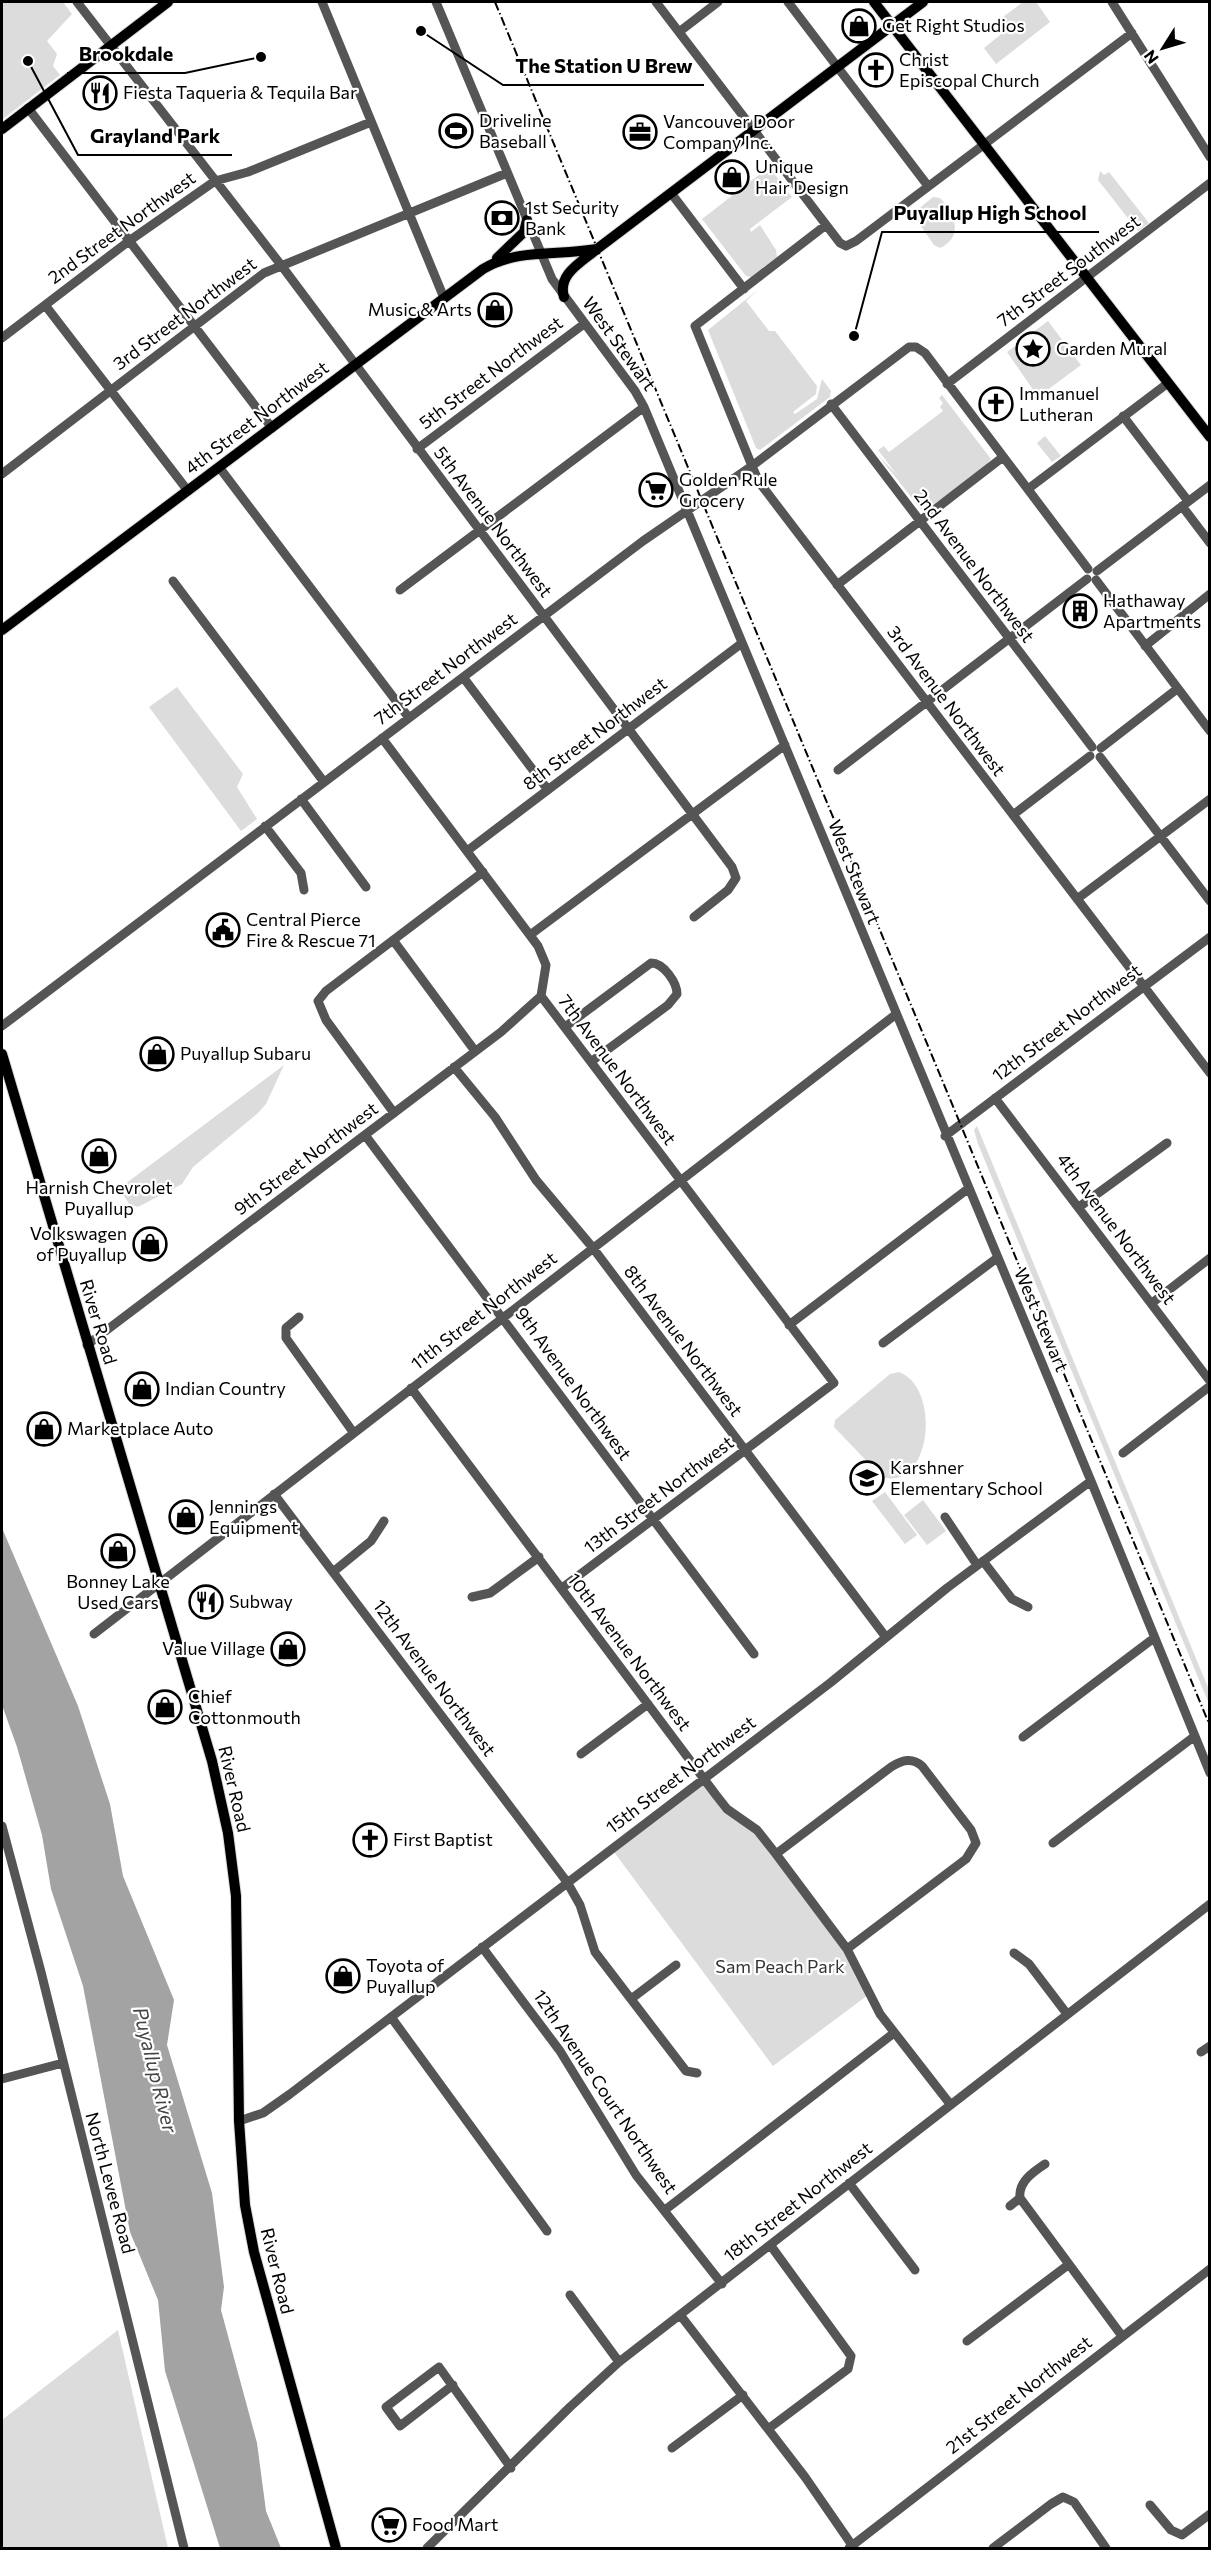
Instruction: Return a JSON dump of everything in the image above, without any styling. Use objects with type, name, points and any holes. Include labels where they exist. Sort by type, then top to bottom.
[{"type":"main road","points":[[2,129],[168,2]]},
{"type":"main road","points":[[874,2],[1209,437]]},
{"type":"main road","points":[[564,297],[562,285],[564,278],[597,249],[923,2]]},
{"type":"main road","points":[[483,269],[520,237],[526,228],[527,220]]},
{"type":"main road","points":[[542,255],[597,249]]},
{"type":"main road","name":"4th Street Northwest","points":[[2,630],[483,269],[508,257],[542,255]]},
{"type":"main road","name":"River Road","points":[[2,1054],[212,1761],[228,1833],[236,1896],[242,2182],[254,2252],[336,2548]]},
{"type":"street","name":"5th Avenue Northwest","points":[[77,2],[281,265],[732,867],[736,878],[728,890],[694,917]]},
{"type":"street","points":[[335,2],[323,4],[444,298]]},
{"type":"street","name":"West Stewart","points":[[436,2],[552,279],[635,391],[644,407],[945,1136],[969,1188],[1091,1481],[1209,1773]]},
{"type":"street","points":[[656,2],[826,225],[844,245],[852,244],[983,143],[1132,33]]},
{"type":"street","points":[[679,32],[718,2]]},
{"type":"street","points":[[788,2],[928,186]]},
{"type":"street","points":[[1112,2],[1209,157]]},
{"type":"street","points":[[28,108],[272,428]]},
{"type":"street","name":"2nd Street Northwest","points":[[2,338],[129,241],[215,182],[248,172],[371,122]]},
{"type":"street","name":"3rd Street Northwest","points":[[2,474],[257,277],[281,265],[507,173]]},
{"type":"street","name":"7th Street Southwest","points":[[947,384],[1209,183]]},
{"type":"street","points":[[671,193],[744,289],[826,225]]},
{"type":"street","name":"3rd Avenue Northwest","points":[[744,289],[695,326],[759,482],[1209,1073]]},
{"type":"street","points":[[45,305],[188,491]]},
{"type":"street","name":"5th Street Northwest","points":[[417,449],[584,324]]},
{"type":"street","name":"7th Street Northwest","points":[[2,1026],[544,616],[752,466],[903,349],[916,347],[925,353],[947,384]]},
{"type":"street","points":[[1028,489],[1167,383]]},
{"type":"street","points":[[947,384],[1209,731]]},
{"type":"street","name":"2nd Avenue Northwest","points":[[831,404],[1209,901]]},
{"type":"street","points":[[400,590],[644,407]]},
{"type":"street","points":[[1123,416],[1185,504],[1209,543]]},
{"type":"street","points":[[837,585],[1003,457]]},
{"type":"street","points":[[219,467],[409,718]]},
{"type":"street","points":[[838,770],[1209,485]]},
{"type":"street","points":[[173,581],[324,782]]},
{"type":"street","points":[[1144,646],[1209,594]]},
{"type":"street","name":"8th Street Northwest","points":[[467,851],[742,644]]},
{"type":"street","points":[[463,677],[548,790]]},
{"type":"street","points":[[1013,815],[1177,689]]},
{"type":"street","name":"7th Avenue Northwest","points":[[382,738],[530,935],[546,965],[541,996],[834,1383]]},
{"type":"street","points":[[530,935],[785,745]]},
{"type":"street","points":[[1077,899],[1209,799]]},
{"type":"street","points":[[301,800],[366,887]]},
{"type":"street","points":[[265,826],[301,873],[304,890]]},
{"type":"street","points":[[394,1113],[326,1020],[318,1001],[326,991],[483,872]]},
{"type":"street","name":"12th Street Northwest","points":[[945,1136],[1209,937]]},
{"type":"street","points":[[393,940],[475,1051]]},
{"type":"street","points":[[565,1027],[651,963],[657,963],[662,967],[676,985],[677,994],[668,1005],[591,1061]]},
{"type":"street","name":"9th Street Northwest","points":[[87,1346],[520,1017],[541,996]]},
{"type":"street","name":"11th Street Northwest","points":[[94,1634],[895,1015]]},
{"type":"street","name":"8th Avenue Northwest","points":[[454,1067],[495,1117],[543,1189],[593,1248],[885,1635]]},
{"type":"street","name":"4th Avenue Northwest","points":[[995,1098],[1152,1303],[1206,1368],[1209,1381]]},
{"type":"street","name":"9th Avenue Northwest","points":[[365,1135],[754,1654]]},
{"type":"street","points":[[1079,1207],[1167,1143]]},
{"type":"street","points":[[789,1325],[969,1188]]},
{"type":"street","points":[[883,1343],[997,1258]]},
{"type":"street","points":[[1152,1303],[1209,1258]]},
{"type":"street","points":[[299,1317],[286,1328],[286,1338],[353,1432]]},
{"type":"street","name":"13th Street Northwest","points":[[562,1588],[834,1383]]},
{"type":"street","points":[[1123,1454],[1209,1386]]},
{"type":"street","name":"10th Avenue Northwest","points":[[411,1388],[727,1809],[757,1830],[776,1854],[847,1949],[874,2005],[950,2104]]},
{"type":"street","name":"15th Street Northwest","points":[[239,2121],[263,2113],[290,2094],[830,1683],[885,1635],[1091,1481]]},
{"type":"street","name":"12th Avenue Northwest","points":[[274,1494],[567,1882],[580,1905],[595,1952],[686,2071],[697,2073]]},
{"type":"street","points":[[945,1518],[1012,1599],[1028,1607]]},
{"type":"street","points":[[333,1572],[365,1548],[384,1521]]},
{"type":"street","points":[[472,1597],[490,1593],[539,1557]]},
{"type":"street","points":[[1023,1737],[1154,1638]]},
{"type":"street","points":[[581,1754],[648,1704]]},
{"type":"street","points":[[1053,1843],[1195,1736]]},
{"type":"street","points":[[776,1854],[891,1767],[909,1760],[918,1762],[926,1770],[971,1830],[976,1846],[959,1865],[847,1949]]},
{"type":"street","name":"North Levee Road","points":[[2,1826],[41,1972],[184,2548]]},
{"type":"street","name":"18th Street Northwest","points":[[427,2548],[511,2468],[562,2414],[619,2362],[1209,1904]]},
{"type":"street","name":"12th Avenue Court Northwest","points":[[482,1947],[541,2023],[636,2175],[722,2284]]},
{"type":"street","points":[[1014,1953],[1029,1964],[1066,2014]]},
{"type":"street","points":[[631,1999],[676,1965]]},
{"type":"street","points":[[391,2016],[547,2231]]},
{"type":"street","points":[[665,2210],[894,2033]]},
{"type":"street","points":[[1201,2052],[1209,2046]]},
{"type":"street","points":[[2,2079],[63,2064]]},
{"type":"street","points":[[1010,2206],[1021,2193],[1029,2176],[1045,2164]]},
{"type":"street","points":[[849,2184],[915,2270]]},
{"type":"street","points":[[1021,2193],[1068,2265],[1122,2336]]},
{"type":"street","points":[[768,2429],[843,2373],[850,2362],[848,2349],[771,2246]]},
{"type":"street","points":[[967,2341],[1068,2265]]},
{"type":"street","name":"21st Street Northwest","points":[[852,2548],[1209,2269]]},
{"type":"street","points":[[570,2295],[619,2362]]},
{"type":"street","points":[[681,2316],[830,2511],[852,2548]]},
{"type":"street","points":[[453,2385],[400,2426],[386,2407],[440,2367],[453,2385],[511,2468]]},
{"type":"street","points":[[672,2448],[743,2396]]},
{"type":"street","points":[[993,2548],[1051,2504],[1065,2497],[1074,2502],[1106,2548]]},
{"type":"street","points":[[1150,2505],[1170,2530],[1182,2535],[1209,2514]]},
{"type":"green space","points":[[2,2],[63,2],[72,14],[47,41],[57,54],[53,66],[60,75],[3,119]]},
{"type":"green space","points":[[1023,2],[1036,2],[1050,22],[996,64],[984,48],[1010,27],[1003,17]]},
{"type":"green space","points":[[769,167],[792,197],[750,229],[751,232],[760,225],[776,250],[777,257],[751,277],[746,276],[702,219]]},
{"type":"green space","points":[[1100,171],[1104,175],[1109,172],[1149,223],[1138,231],[1098,180]]},
{"type":"green space","points":[[933,197],[940,198],[945,204],[955,224],[952,238],[940,248],[934,245],[914,216],[916,211]]},
{"type":"green space","points":[[759,289],[746,301],[769,331],[775,331],[817,386],[816,394],[793,412],[795,414],[817,399],[822,379],[831,391],[830,397],[760,450],[756,448],[708,330]]},
{"type":"green space","points":[[1048,321],[1081,365],[1038,397],[1007,352]]},
{"type":"green space","points":[[942,395],[991,459],[982,470],[923,512],[877,454],[897,475],[878,450],[884,446],[889,452],[943,411],[940,407],[943,403],[939,398]]},
{"type":"green space","points":[[1045,436],[1061,456],[1052,462],[1037,443]]},
{"type":"green space","points":[[177,687],[243,774],[237,787],[257,819],[241,831],[149,707]]},
{"type":"green space","points":[[284,1065],[266,1104],[193,1167],[182,1184],[138,1207],[129,1204],[121,1191],[125,1184]]},
{"type":"green space","points":[[977,1126],[1209,1690],[1209,1704],[978,1144],[974,1130]]},
{"type":"green space","points":[[899,1372],[913,1382],[921,1397],[925,1416],[925,1436],[920,1455],[911,1469],[899,1477],[882,1477],[834,1427],[835,1420],[890,1374]]},
{"type":"green space","points":[[885,1492],[917,1535],[905,1544],[872,1501]]},
{"type":"green space","points":[[923,1500],[946,1531],[927,1545],[904,1515]]},
{"type":"green space","name":"Sam Peach Park","points":[[703,1778],[749,1825],[847,1949],[868,1995],[773,2066],[611,1848]]},
{"type":"green space","points":[[118,2330],[168,2548],[2,2548],[2,2420]]},
{"type":"water","name":"Puyallup River","points":[[2,1528],[78,1706],[110,1804],[123,1876],[174,2000],[167,2045],[212,2193],[224,2287],[221,2310],[257,2443],[266,2511],[281,2548],[220,2548],[165,2371],[158,2300],[130,2232],[83,1986],[51,1889],[42,1835],[17,1747],[2,1705]]},
{"type":"railway","points":[[495,2],[1210,1726]]},
{"type":"place","name":"Get Right Studios","points":[[859,26]]},
{"type":"place","name":"The Station U Brew","points":[[421,31]]},
{"type":"place","name":"Brookdale","points":[[261,57]]},
{"type":"place","name":"Grayland Park","points":[[28,61]]},
{"type":"place","name":"Christ Episcopal Church","points":[[876,70]]},
{"type":"place","name":"Fiesta Taqueria & Tequila Bar","points":[[100,93]]},
{"type":"place","name":"Driveline Baseball","points":[[456,131]]},
{"type":"place","name":"Vancouver Door Company Inc.","points":[[640,132]]},
{"type":"place","name":"Unique Hair Design","points":[[732,177]]},
{"type":"place","name":"1st Security Bank","points":[[502,218]]},
{"type":"place","name":"Music & Arts","points":[[495,310]]},
{"type":"place","name":"Puyallup High School","points":[[854,336]]},
{"type":"place","name":"Garden Mural","points":[[1033,349]]},
{"type":"place","name":"Immanuel Lutheran","points":[[996,404]]},
{"type":"place","name":"Golden Rule Grocery","points":[[656,490]]},
{"type":"place","name":"Hathaway Apartments","points":[[1080,611]]},
{"type":"place","name":"Central Pierce Fire & Rescue 71","points":[[223,930]]},
{"type":"place","name":"Puyallup Subaru","points":[[157,1054]]},
{"type":"place","name":"Harnish Chevrolet Puyallup","points":[[99,1156]]},
{"type":"place","name":"Volkswagen of Puyallup","points":[[150,1244]]},
{"type":"place","name":"Indian Country","points":[[142,1389]]},
{"type":"place","name":"Marketplace Auto","points":[[44,1429]]},
{"type":"place","name":"Karshner Elementary School","points":[[867,1478]]},
{"type":"place","name":"Jennings Equipment","points":[[186,1517]]},
{"type":"place","name":"Bonney Lake Used Cars","points":[[118,1551]]},
{"type":"place","name":"Subway","points":[[206,1602]]},
{"type":"place","name":"Value Village","points":[[288,1649]]},
{"type":"place","name":"Chief Cottonmouth","points":[[165,1707]]},
{"type":"place","name":"First Baptist","points":[[370,1840]]},
{"type":"place","name":"Toyota of Puyallup","points":[[343,1976]]},
{"type":"place","name":"Food Mart","points":[[389,2525]]}]
